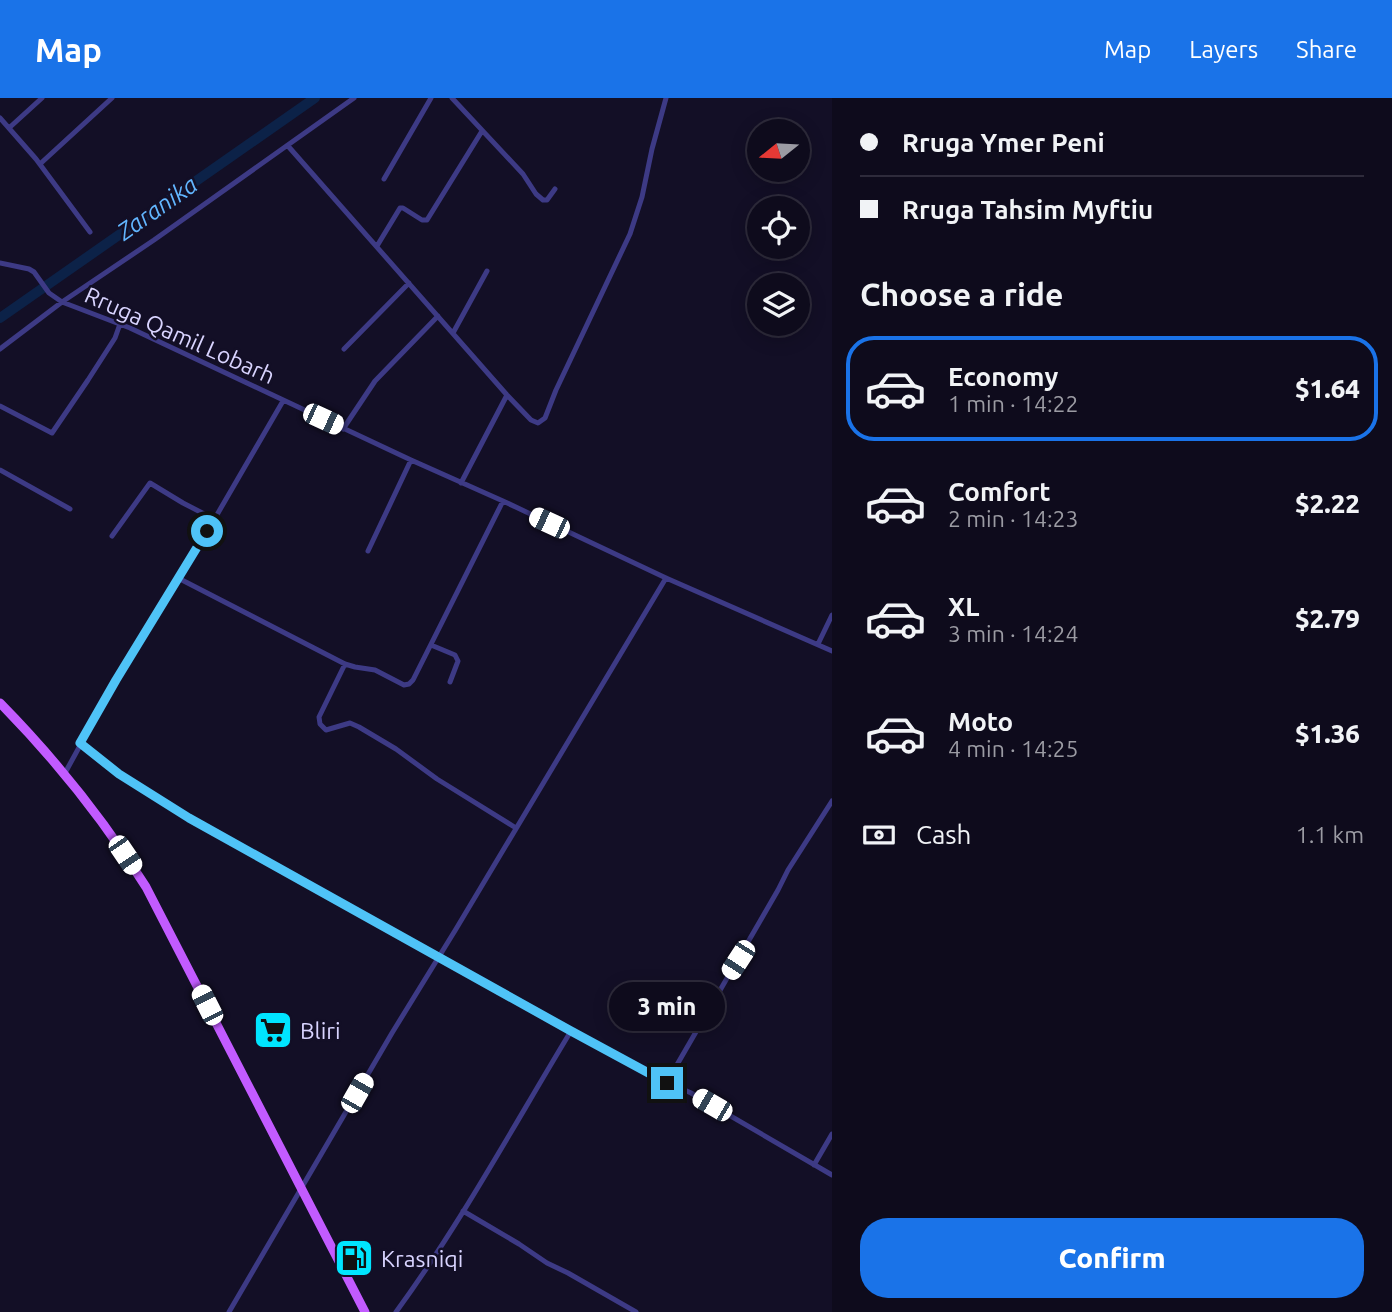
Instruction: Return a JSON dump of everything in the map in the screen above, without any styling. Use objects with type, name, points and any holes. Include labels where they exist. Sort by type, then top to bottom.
[{"type":"main road","points":[[0,702],[65,773],[146,887],[365,1312]]},
{"type":"street","points":[[9,128],[42,98]]},
{"type":"street","points":[[40,164],[112,98]]},
{"type":"street","points":[[0,349],[62,302],[155,240],[355,98]]},
{"type":"street","points":[[384,178],[431,98]]},
{"type":"street","points":[[452,98],[523,174],[536,194],[547,200],[555,189]]},
{"type":"street","points":[[288,146],[531,421],[538,423],[545,418],[629,234],[642,197],[666,98]]},
{"type":"street","points":[[0,118],[40,164],[90,232]]},
{"type":"street","points":[[377,246],[400,208],[427,220],[482,131]]},
{"type":"street","name":"Rruga Qamil Lobarh","points":[[0,263],[29,269],[49,293],[62,302],[120,324],[666,578],[832,651]]},
{"type":"street","points":[[453,333],[487,271]]},
{"type":"street","points":[[344,349],[409,283]]},
{"type":"street","points":[[343,429],[375,382],[438,316]]},
{"type":"street","points":[[0,406],[52,433],[95,370],[120,324]]},
{"type":"street","points":[[461,483],[508,395]]},
{"type":"street","points":[[65,773],[116,680],[283,401]]},
{"type":"street","points":[[368,551],[411,460]]},
{"type":"street","points":[[0,470],[70,509]]},
{"type":"street","points":[[112,536],[150,483],[214,519]]},
{"type":"street","points":[[178,578],[345,663],[375,670],[404,685],[409,684],[503,501]]},
{"type":"street","points":[[229,1312],[370,1069],[666,578]]},
{"type":"street","points":[[818,644],[832,615]]},
{"type":"street","points":[[431,645],[457,658],[450,682]]},
{"type":"street","points":[[345,663],[319,717],[320,724],[326,730],[350,723],[359,727],[516,828]]},
{"type":"street","points":[[80,743],[152,796],[571,1031],[667,1083],[691,1093],[832,1175]]},
{"type":"street","points":[[667,1083],[788,870],[832,801]]},
{"type":"street","points":[[396,1312],[463,1211],[571,1031]]},
{"type":"street","points":[[814,1165],[832,1134]]},
{"type":"street","points":[[463,1211],[547,1263],[636,1312]]},
{"type":"waterway","name":"Zaranika","points":[[0,318],[315,98]]},
{"type":"place","name":"Bliri","points":[[273,1030]]},
{"type":"place","name":"Krasniqi","points":[[354,1258]]},
{"type":"route","points":[[207,531],[80,743],[119,774],[189,818],[667,1083]]}]
